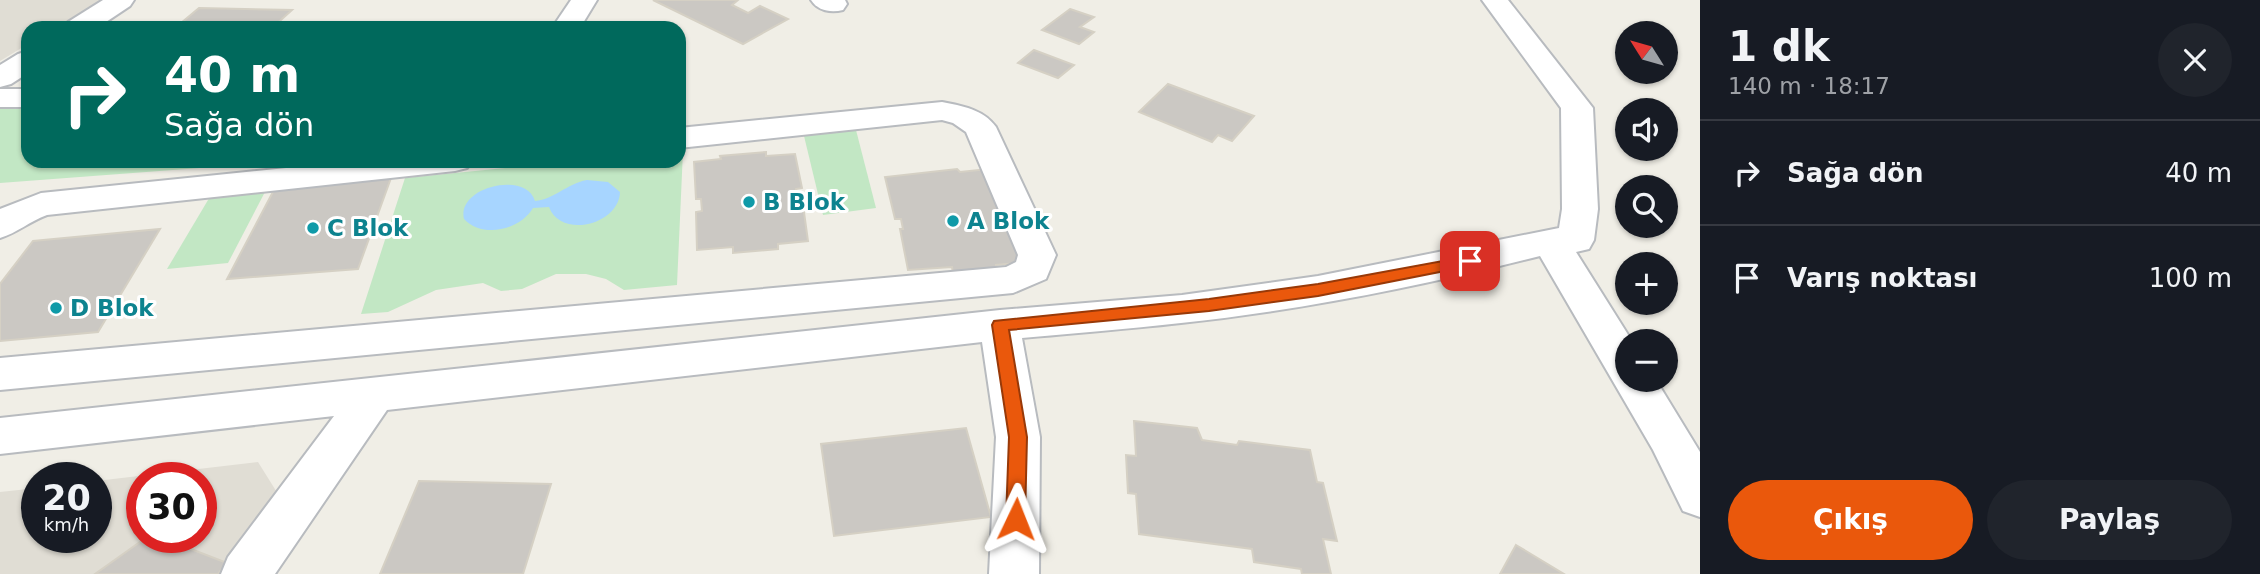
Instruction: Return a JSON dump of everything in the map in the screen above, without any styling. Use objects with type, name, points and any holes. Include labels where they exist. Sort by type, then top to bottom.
[{"type":"street","points":[[89,21],[121,0]]},
{"type":"street","points":[[570,21],[584,0]]},
{"type":"street","points":[[0,436],[1000,325],[1182,309],[1318,290],[1470,261],[1550,242],[1576,240],[1580,209],[1577,108],[1495,0]]},
{"type":"street","points":[[0,78],[21,64]]},
{"type":"street","points":[[0,98],[21,98]]},
{"type":"street","points":[[0,374],[1013,280],[1033,270],[1037,255],[980,127],[954,112],[942,111],[686,137]]},
{"type":"street","points":[[0,226],[41,204],[388,168]]},
{"type":"street","points":[[1550,242],[1615,349]]},
{"type":"street","points":[[1000,325],[1018,437],[1014,574]]},
{"type":"street","points":[[495,380],[510,326]]},
{"type":"street","points":[[1641,392],[1700,497]]},
{"type":"street","points":[[246,574],[375,394]]},
{"type":"shaded area","points":[[0,0],[101,0],[66,21],[21,21],[21,48],[0,61]]},
{"type":"shaded area","points":[[258,462],[283,502],[230,574],[0,574],[0,492],[21,490],[21,553],[112,553],[112,479],[126,477],[126,553],[217,553],[217,467]]},
{"type":"green space","points":[[21,108],[21,168],[200,168],[0,183],[0,109]]},
{"type":"green space","points":[[856,130],[876,208],[823,215],[804,136]]},
{"type":"green space","points":[[506,168],[682,168],[677,285],[624,290],[606,279],[586,274],[556,274],[522,289],[501,291],[483,283],[436,290],[388,312],[361,314],[405,178]]},
{"type":"green space","points":[[266,190],[228,263],[167,269],[211,195]]},
{"type":"water","points":[[587,180],[608,182],[620,192],[610,213],[589,224],[565,223],[555,217],[549,207],[533,208],[519,222],[501,229],[481,229],[464,219],[464,208],[470,198],[493,186],[519,186],[529,192],[535,201]]},
{"type":"building","points":[[653,0],[738,0],[732,5],[748,13],[760,6],[788,19],[743,44]]},
{"type":"building","points":[[199,8],[292,10],[280,21],[183,21]]},
{"type":"building","points":[[1070,9],[1094,17],[1080,27],[1094,32],[1079,44],[1042,30]]},
{"type":"building","points":[[1034,50],[1074,65],[1058,78],[1018,63]]},
{"type":"building","points":[[1168,84],[1254,116],[1232,141],[1218,135],[1212,142],[1139,112]]},
{"type":"building","name":"B Blok","points":[[766,152],[766,156],[795,154],[802,188],[796,189],[798,205],[803,205],[808,241],[778,244],[778,249],[733,253],[733,247],[697,250],[696,212],[702,211],[701,199],[696,199],[694,162],[721,159],[720,156]]},
{"type":"building","name":"A Blok","points":[[957,169],[960,172],[988,169],[1028,262],[996,265],[996,270],[953,273],[952,267],[908,270],[900,229],[903,229],[901,219],[895,219],[885,177]]},
{"type":"building","name":"C Blok","points":[[391,178],[358,269],[227,279],[275,188]]},
{"type":"building","name":"D Blok","points":[[160,229],[98,332],[0,341],[0,284],[33,241]]},
{"type":"building","points":[[1134,421],[1197,428],[1202,440],[1237,445],[1239,441],[1310,450],[1317,482],[1323,483],[1337,541],[1323,539],[1331,574],[1302,574],[1301,569],[1254,562],[1252,549],[1139,534],[1136,494],[1128,493],[1126,455],[1136,456]]},
{"type":"building","points":[[966,428],[991,517],[834,536],[821,444]]},
{"type":"building","points":[[419,481],[551,484],[523,574],[380,574]]},
{"type":"building","points":[[1516,545],[1564,574],[1500,574]]},
{"type":"building","points":[[126,552],[201,553],[227,563],[218,574],[95,574]]},
{"type":"place","name":"B Blok","points":[[749,202]]},
{"type":"place","name":"A Blok","points":[[953,221]]},
{"type":"place","name":"C Blok","points":[[313,228]]},
{"type":"place","name":"D Blok","points":[[56,308]]},
{"type":"route","points":[[1016,519],[1018,437],[1000,325],[1182,309],[1318,290],[1470,261]]}]
